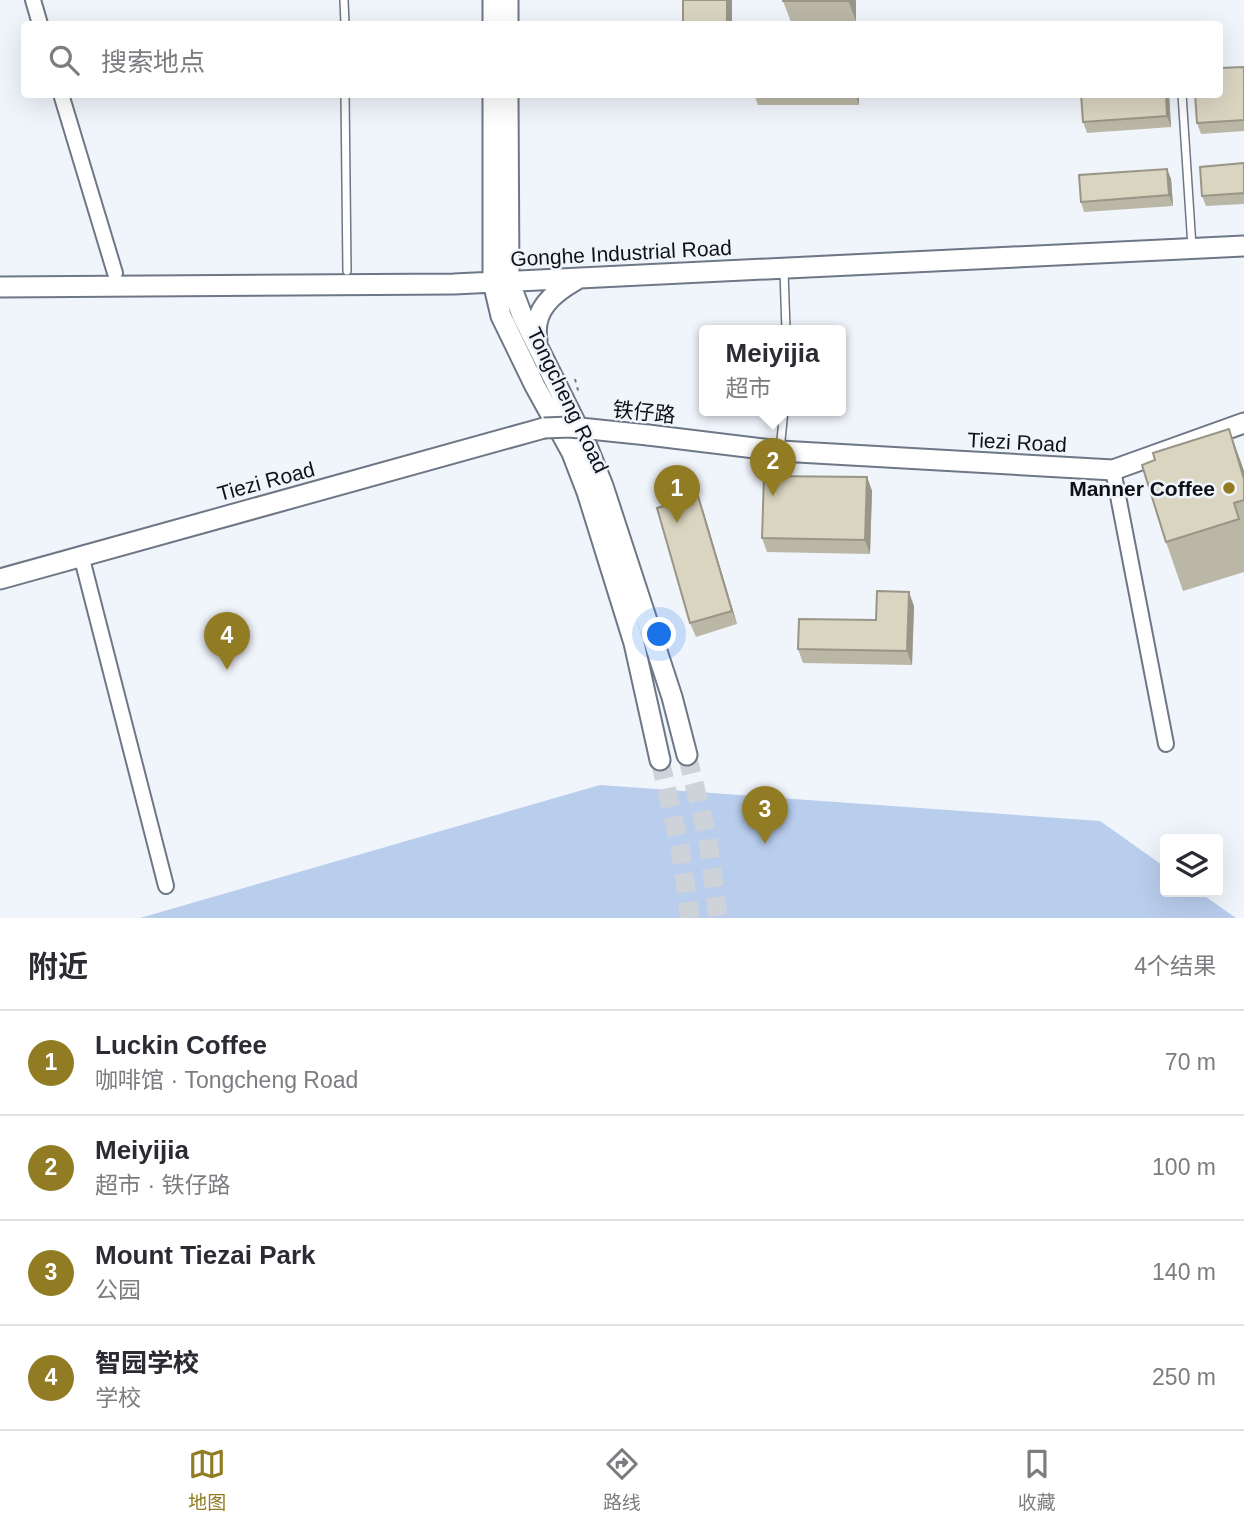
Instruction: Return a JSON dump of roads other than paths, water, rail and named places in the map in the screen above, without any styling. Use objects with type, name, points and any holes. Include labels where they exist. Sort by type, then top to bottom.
[{"type":"street","points":[[33,0],[39,21]]},
{"type":"street","points":[[493,0],[493,21]]},
{"type":"street","points":[[508,0],[508,21]]},
{"type":"street","points":[[62,98],[115,273]]},
{"type":"street","name":"Tongcheng Road","points":[[493,98],[501,275],[587,446],[603,486],[672,697],[687,755]]},
{"type":"street","name":"Tongcheng Road","points":[[508,98],[501,316],[535,386],[558,425],[587,492],[634,642],[660,760]]},
{"type":"street","name":"Gonghe Industrial Road","points":[[0,273],[347,271],[580,278],[1192,242],[1244,233]]},
{"type":"street","name":"Gonghe Industrial Road","points":[[0,286],[501,275],[1192,242],[1244,246]]},
{"type":"street","points":[[539,348],[536,332],[543,306],[552,295],[580,278]]},
{"type":"street","name":"Tiezi Road","points":[[780,451],[1113,470],[1244,423]]},
{"type":"street","name":"铁仔路","points":[[544,428],[570,427],[780,451]]},
{"type":"street","name":"Tiezi Road","points":[[0,579],[544,428]]},
{"type":"street","points":[[1113,470],[1166,744]]},
{"type":"street","points":[[81,555],[166,886]]},
{"type":"lane","points":[[344,0],[345,21]]},
{"type":"lane","points":[[345,98],[347,271]]},
{"type":"lane","points":[[1182,98],[1192,242]]},
{"type":"lane","points":[[784,268],[786,325]]},
{"type":"lane","points":[[780,451],[783,416]]},
{"type":"tunnel","points":[[687,755],[708,839],[718,918]]},
{"type":"tunnel","points":[[660,760],[680,847],[690,918]]},
{"type":"place","name":"Manner Coffee","points":[[1229,488]]},
{"type":"place","name":"Meiyijia","points":[[773,496]]},
{"type":"place","name":"Luckin Coffee","points":[[677,523]]},
{"type":"place","name":"智园学校","points":[[227,670]]},
{"type":"place","name":"Mount Tiezai Park","points":[[765,844]]}]
